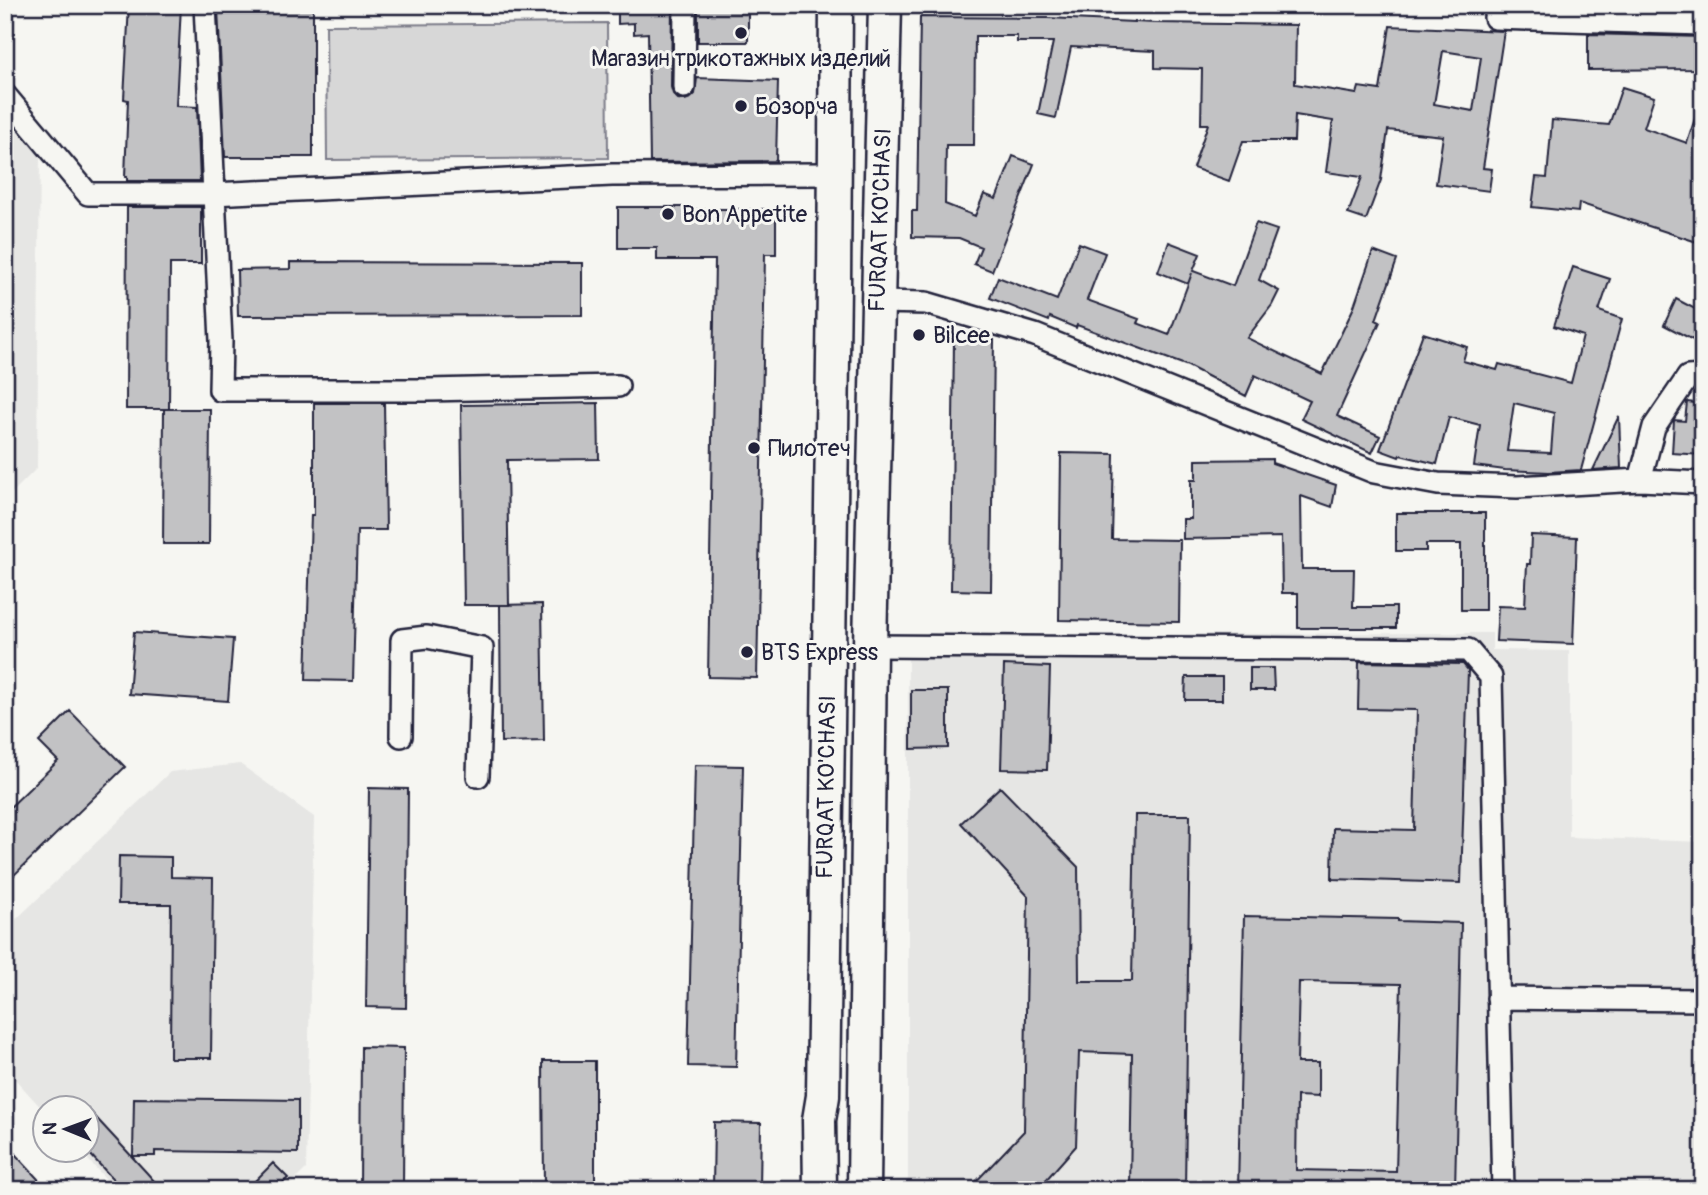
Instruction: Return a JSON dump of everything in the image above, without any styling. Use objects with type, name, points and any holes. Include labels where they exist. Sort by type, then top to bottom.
[{"type":"main road","name":"FURQAT KO'CHASI","points":[[820,1190],[836,5]]},
{"type":"main road","name":"FURQAT KO'CHASI","points":[[864,1190],[870,646],[885,5]]},
{"type":"street","points":[[205,5],[221,341],[220,390],[618,386]]},
{"type":"street","points":[[684,87],[685,5]]},
{"type":"street","points":[[1496,5],[1495,18],[1690,18]]},
{"type":"street","points":[[5,96],[88,194],[213,194],[612,175],[835,174]]},
{"type":"street","points":[[877,302],[926,303],[1035,335],[1374,472],[1438,484],[1504,487],[1640,480],[1703,483]]},
{"type":"street","points":[[1640,480],[1654,427],[1688,377],[1703,376]]},
{"type":"street","points":[[401,736],[402,640],[428,637],[482,648],[478,776]]},
{"type":"street","points":[[870,646],[1468,650],[1491,677],[1503,1190]]},
{"type":"street","points":[[1498,998],[1703,1000]]},
{"type":"shaded area","points":[[607,23],[608,158],[327,160],[326,25]]},
{"type":"shaded area","points":[[5,119],[40,154],[37,468],[5,500]]},
{"type":"shaded area","points":[[1492,633],[1492,650],[1569,651],[1569,837],[1703,842],[1703,1190],[908,1190],[908,635]]},
{"type":"shaded area","points":[[240,764],[314,817],[306,1169],[285,1190],[116,1190],[92,1164],[102,1164],[102,1094],[32,1094],[32,1098],[5,1068],[5,930],[170,772]]},
{"type":"building","points":[[129,5],[181,5],[176,106],[197,107],[200,181],[127,181],[125,177],[128,100],[124,99]]},
{"type":"building","points":[[618,5],[672,5],[671,87],[678,99],[685,100],[695,94],[697,78],[778,81],[776,161],[650,162],[648,33],[634,34],[634,23],[618,24]]},
{"type":"building","points":[[698,5],[748,5],[748,42],[698,42]]},
{"type":"building","points":[[218,8],[313,8],[313,157],[225,157]]},
{"type":"building","points":[[920,17],[1296,25],[1295,84],[1357,94],[1359,87],[1380,90],[1390,26],[1504,31],[1483,168],[1492,169],[1489,191],[1436,184],[1443,136],[1388,130],[1381,180],[1366,220],[1348,214],[1362,177],[1326,172],[1333,121],[1295,115],[1294,141],[1243,141],[1229,181],[1193,168],[1208,124],[1201,124],[1202,69],[1155,68],[1155,51],[1071,47],[1056,118],[1038,114],[1053,42],[1017,42],[1017,36],[975,36],[974,145],[946,145],[945,204],[975,216],[984,194],[996,199],[1013,156],[1034,164],[992,271],[974,264],[981,247],[959,238],[912,237],[912,211],[917,211]],"holes":[[[1443,51],[1481,57],[1473,111],[1434,104]]]},
{"type":"building","points":[[1588,34],[1703,37],[1703,69],[1588,70]]},
{"type":"building","points":[[1622,87],[1654,97],[1644,128],[1687,143],[1699,106],[1703,107],[1703,244],[1579,203],[1578,212],[1532,207],[1536,177],[1547,178],[1552,120],[1609,125]]},
{"type":"building","points":[[127,207],[201,207],[201,264],[170,264],[169,409],[126,409]]},
{"type":"building","points":[[618,207],[776,209],[776,254],[765,254],[757,678],[708,677],[715,260],[657,260],[657,248],[618,248]]},
{"type":"building","points":[[1256,223],[1277,230],[1259,280],[1279,291],[1247,338],[1322,374],[1353,309],[1373,251],[1397,260],[1376,320],[1380,322],[1337,416],[1380,436],[1372,453],[1301,419],[1310,401],[1255,375],[1246,396],[1188,366],[1077,325],[1076,328],[1050,317],[1049,321],[990,298],[998,277],[1057,300],[1079,243],[1105,253],[1087,300],[1139,319],[1137,323],[1169,335],[1188,284],[1158,272],[1169,242],[1200,254],[1193,271],[1233,286]]},
{"type":"building","points":[[290,262],[582,263],[582,315],[238,316],[237,270],[290,269]]},
{"type":"building","points":[[1573,267],[1610,279],[1599,311],[1622,319],[1581,470],[1549,472],[1474,466],[1480,425],[1449,417],[1437,464],[1400,455],[1399,457],[1380,450],[1423,333],[1467,347],[1463,361],[1497,370],[1499,364],[1571,383],[1583,336],[1554,326]],"holes":[[[1514,403],[1554,413],[1551,453],[1507,451]]]},
{"type":"building","points":[[1676,299],[1703,313],[1703,345],[1664,325]]},
{"type":"building","points":[[954,340],[994,340],[991,591],[951,590]]},
{"type":"building","points":[[1687,402],[1703,404],[1703,455],[1672,453],[1674,420],[1685,421]]},
{"type":"building","points":[[314,403],[384,403],[386,530],[357,530],[353,681],[306,680],[311,515],[314,515]]},
{"type":"building","points":[[598,403],[599,459],[507,460],[509,605],[464,605],[461,405]]},
{"type":"building","points":[[164,409],[210,409],[209,544],[163,544]]},
{"type":"building","points":[[1619,416],[1621,468],[1593,470]]},
{"type":"building","points":[[1061,453],[1114,454],[1112,539],[1180,540],[1179,622],[1059,620]]},
{"type":"building","points":[[1272,459],[1272,463],[1336,485],[1332,507],[1301,496],[1302,569],[1354,569],[1353,607],[1396,607],[1396,628],[1298,628],[1298,593],[1282,593],[1281,537],[1183,539],[1183,519],[1191,519],[1191,480],[1196,480],[1196,460]]},
{"type":"building","points":[[1396,513],[1485,513],[1485,610],[1461,610],[1461,544],[1426,544],[1426,551],[1396,551]]},
{"type":"building","points":[[1531,535],[1577,537],[1573,644],[1496,641],[1498,606],[1525,607]]},
{"type":"building","points":[[542,604],[544,741],[501,742],[500,605]]},
{"type":"building","points":[[134,632],[233,639],[228,701],[129,694]]},
{"type":"building","points":[[1359,662],[1463,664],[1468,670],[1461,883],[1332,879],[1333,828],[1414,830],[1417,710],[1358,709]]},
{"type":"building","points":[[1004,665],[1050,667],[1047,770],[1001,769]]},
{"type":"building","points":[[1250,668],[1273,668],[1274,690],[1250,690]]},
{"type":"building","points":[[1186,677],[1222,677],[1222,700],[1185,700]]},
{"type":"building","points":[[911,690],[948,690],[948,748],[911,749]]},
{"type":"building","points":[[70,711],[125,767],[5,884],[5,812],[58,761],[39,742]]},
{"type":"building","points":[[695,765],[743,766],[736,1067],[688,1066]]},
{"type":"building","points":[[1000,787],[1078,867],[1079,981],[1132,981],[1135,815],[1190,815],[1185,1190],[1130,1190],[1132,1054],[1079,1052],[1076,1146],[1037,1190],[968,1190],[1024,1131],[1028,896],[961,823]]},
{"type":"building","points":[[369,788],[408,789],[406,1008],[366,1007]]},
{"type":"building","points":[[119,856],[171,857],[171,877],[213,878],[211,1058],[170,1058],[171,904],[118,904]]},
{"type":"building","points":[[1244,916],[1461,923],[1455,1190],[1238,1190]],"holes":[[[1299,982],[1401,984],[1396,1172],[1296,1170],[1297,1096],[1318,1097],[1318,1063],[1297,1063]]]},
{"type":"building","points":[[361,1047],[404,1048],[403,1189],[360,1189]]},
{"type":"building","points":[[543,1061],[595,1061],[595,1189],[544,1189]]},
{"type":"building","points":[[134,1098],[298,1100],[298,1153],[155,1151],[155,1156],[133,1156]]},
{"type":"building","points":[[714,1122],[761,1123],[760,1190],[713,1190]]},
{"type":"building","points":[[102,1124],[162,1190],[123,1190],[99,1164],[102,1164]]},
{"type":"building","points":[[5,1143],[48,1190],[5,1190]]},
{"type":"building","points":[[273,1163],[288,1178],[275,1190],[246,1190]]},
{"type":"place","name":"Магазин трикотажных изделий","points":[[741,33]]},
{"type":"place","name":"Бозорча","points":[[741,106]]},
{"type":"place","name":"Bon Appetite","points":[[668,214]]},
{"type":"place","name":"Bilcee","points":[[919,335]]},
{"type":"place","name":"Пилотеч","points":[[754,448]]},
{"type":"place","name":"BTS Express","points":[[747,652]]}]
